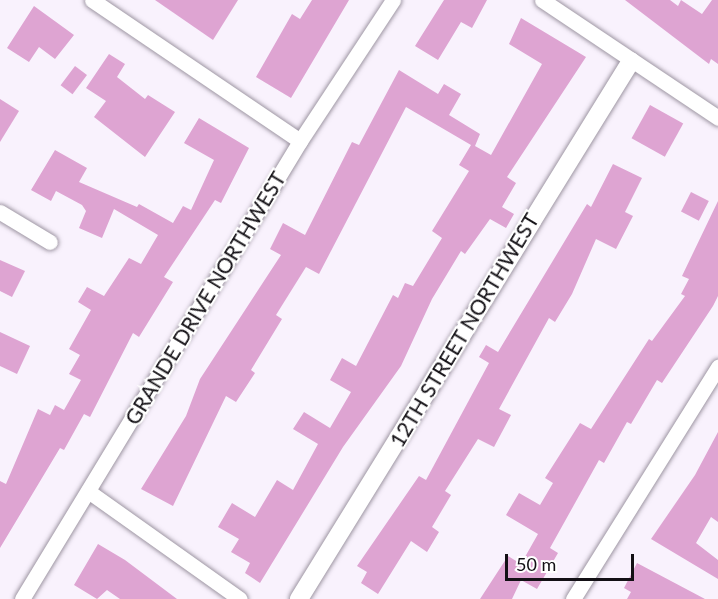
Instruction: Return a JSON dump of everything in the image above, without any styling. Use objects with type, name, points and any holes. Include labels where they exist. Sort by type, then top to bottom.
[{"type":"street","points":[[92,0],[300,141]]},
{"type":"street","name":"GRANDE DRIVE NORTHWEST","points":[[22,599],[300,141],[393,0]]},
{"type":"street","points":[[542,0],[718,118]]},
{"type":"street","name":"12TH STREET NORTHWEST","points":[[299,599],[631,61]]},
{"type":"street","points":[[0,212],[50,242]]},
{"type":"street","points":[[573,599],[718,367]]},
{"type":"street","points":[[88,491],[240,599]]},
{"type":"building","points":[[155,0],[238,0],[213,40]]},
{"type":"building","points":[[312,0],[349,0],[291,98],[256,77],[292,14],[300,19]]},
{"type":"building","points":[[444,0],[487,0],[472,28],[461,22],[438,60],[415,46]]},
{"type":"building","points":[[625,0],[670,0],[678,6],[681,0],[702,14],[712,0],[718,0],[718,64],[711,59],[709,64]]},
{"type":"building","points":[[34,6],[74,35],[55,59],[39,47],[29,62],[7,48]]},
{"type":"building","points":[[521,18],[586,57],[507,177],[516,183],[502,207],[514,214],[506,228],[490,219],[465,254],[461,251],[432,299],[401,366],[343,447],[260,583],[245,573],[250,563],[231,552],[239,539],[218,527],[232,503],[255,517],[277,480],[293,490],[318,444],[293,429],[304,412],[330,428],[351,392],[330,380],[342,358],[356,366],[393,295],[398,298],[405,283],[413,286],[442,238],[432,231],[469,171],[459,165],[471,145],[406,107],[319,274],[306,267],[276,315],[282,319],[251,370],[255,373],[236,402],[226,396],[173,506],[141,489],[186,416],[200,379],[281,255],[270,249],[283,223],[305,235],[352,142],[359,145],[399,70],[438,94],[444,84],[461,94],[449,115],[480,134],[475,146],[491,155],[542,64],[509,44]]},
{"type":"building","points":[[109,54],[125,64],[117,77],[145,99],[148,95],[175,112],[145,157],[94,117],[106,101],[86,88]]},
{"type":"building","points":[[75,66],[87,75],[73,94],[61,85]]},
{"type":"building","points":[[0,99],[19,111],[0,142]]},
{"type":"building","points":[[650,105],[683,123],[665,157],[632,138]]},
{"type":"building","points":[[199,118],[249,148],[221,203],[215,200],[164,277],[173,282],[139,337],[133,333],[90,417],[84,414],[64,450],[60,448],[0,548],[0,481],[6,484],[38,409],[50,415],[55,405],[64,410],[81,380],[69,374],[80,355],[69,349],[91,310],[78,302],[87,287],[104,296],[129,258],[141,264],[158,235],[114,209],[102,238],[79,228],[86,211],[82,205],[56,191],[51,201],[31,190],[55,150],[87,168],[79,182],[137,207],[139,204],[173,223],[183,206],[191,210],[214,160],[184,143]]},
{"type":"building","points":[[613,164],[642,178],[625,212],[633,216],[616,249],[596,239],[572,294],[555,322],[549,318],[499,409],[511,415],[494,447],[478,439],[445,491],[451,495],[432,527],[439,532],[427,552],[411,541],[378,594],[361,583],[367,572],[357,566],[419,476],[426,480],[489,363],[479,357],[486,345],[498,352],[587,204],[591,207]]},
{"type":"building","points":[[691,192],[709,201],[699,221],[681,212]]},
{"type":"building","points":[[718,201],[718,296],[713,306],[662,383],[657,380],[631,424],[627,422],[604,463],[599,460],[550,548],[558,553],[537,589],[521,580],[512,599],[480,599],[508,556],[521,564],[538,534],[506,515],[519,493],[540,505],[553,483],[545,478],[580,423],[591,429],[649,339],[652,341],[685,296],[681,294],[689,279],[682,276]]},
{"type":"building","points":[[0,260],[25,271],[12,297],[0,291]]},
{"type":"building","points":[[0,332],[30,346],[17,374],[0,366]]},
{"type":"building","points":[[718,432],[718,522],[711,517],[696,543],[718,560],[718,579],[651,539],[695,475]]},
{"type":"building","points":[[98,544],[125,560],[177,599],[120,599],[107,590],[97,599],[74,585]]},
{"type":"building","points":[[637,563],[705,599],[627,599],[631,592],[624,588]]}]
